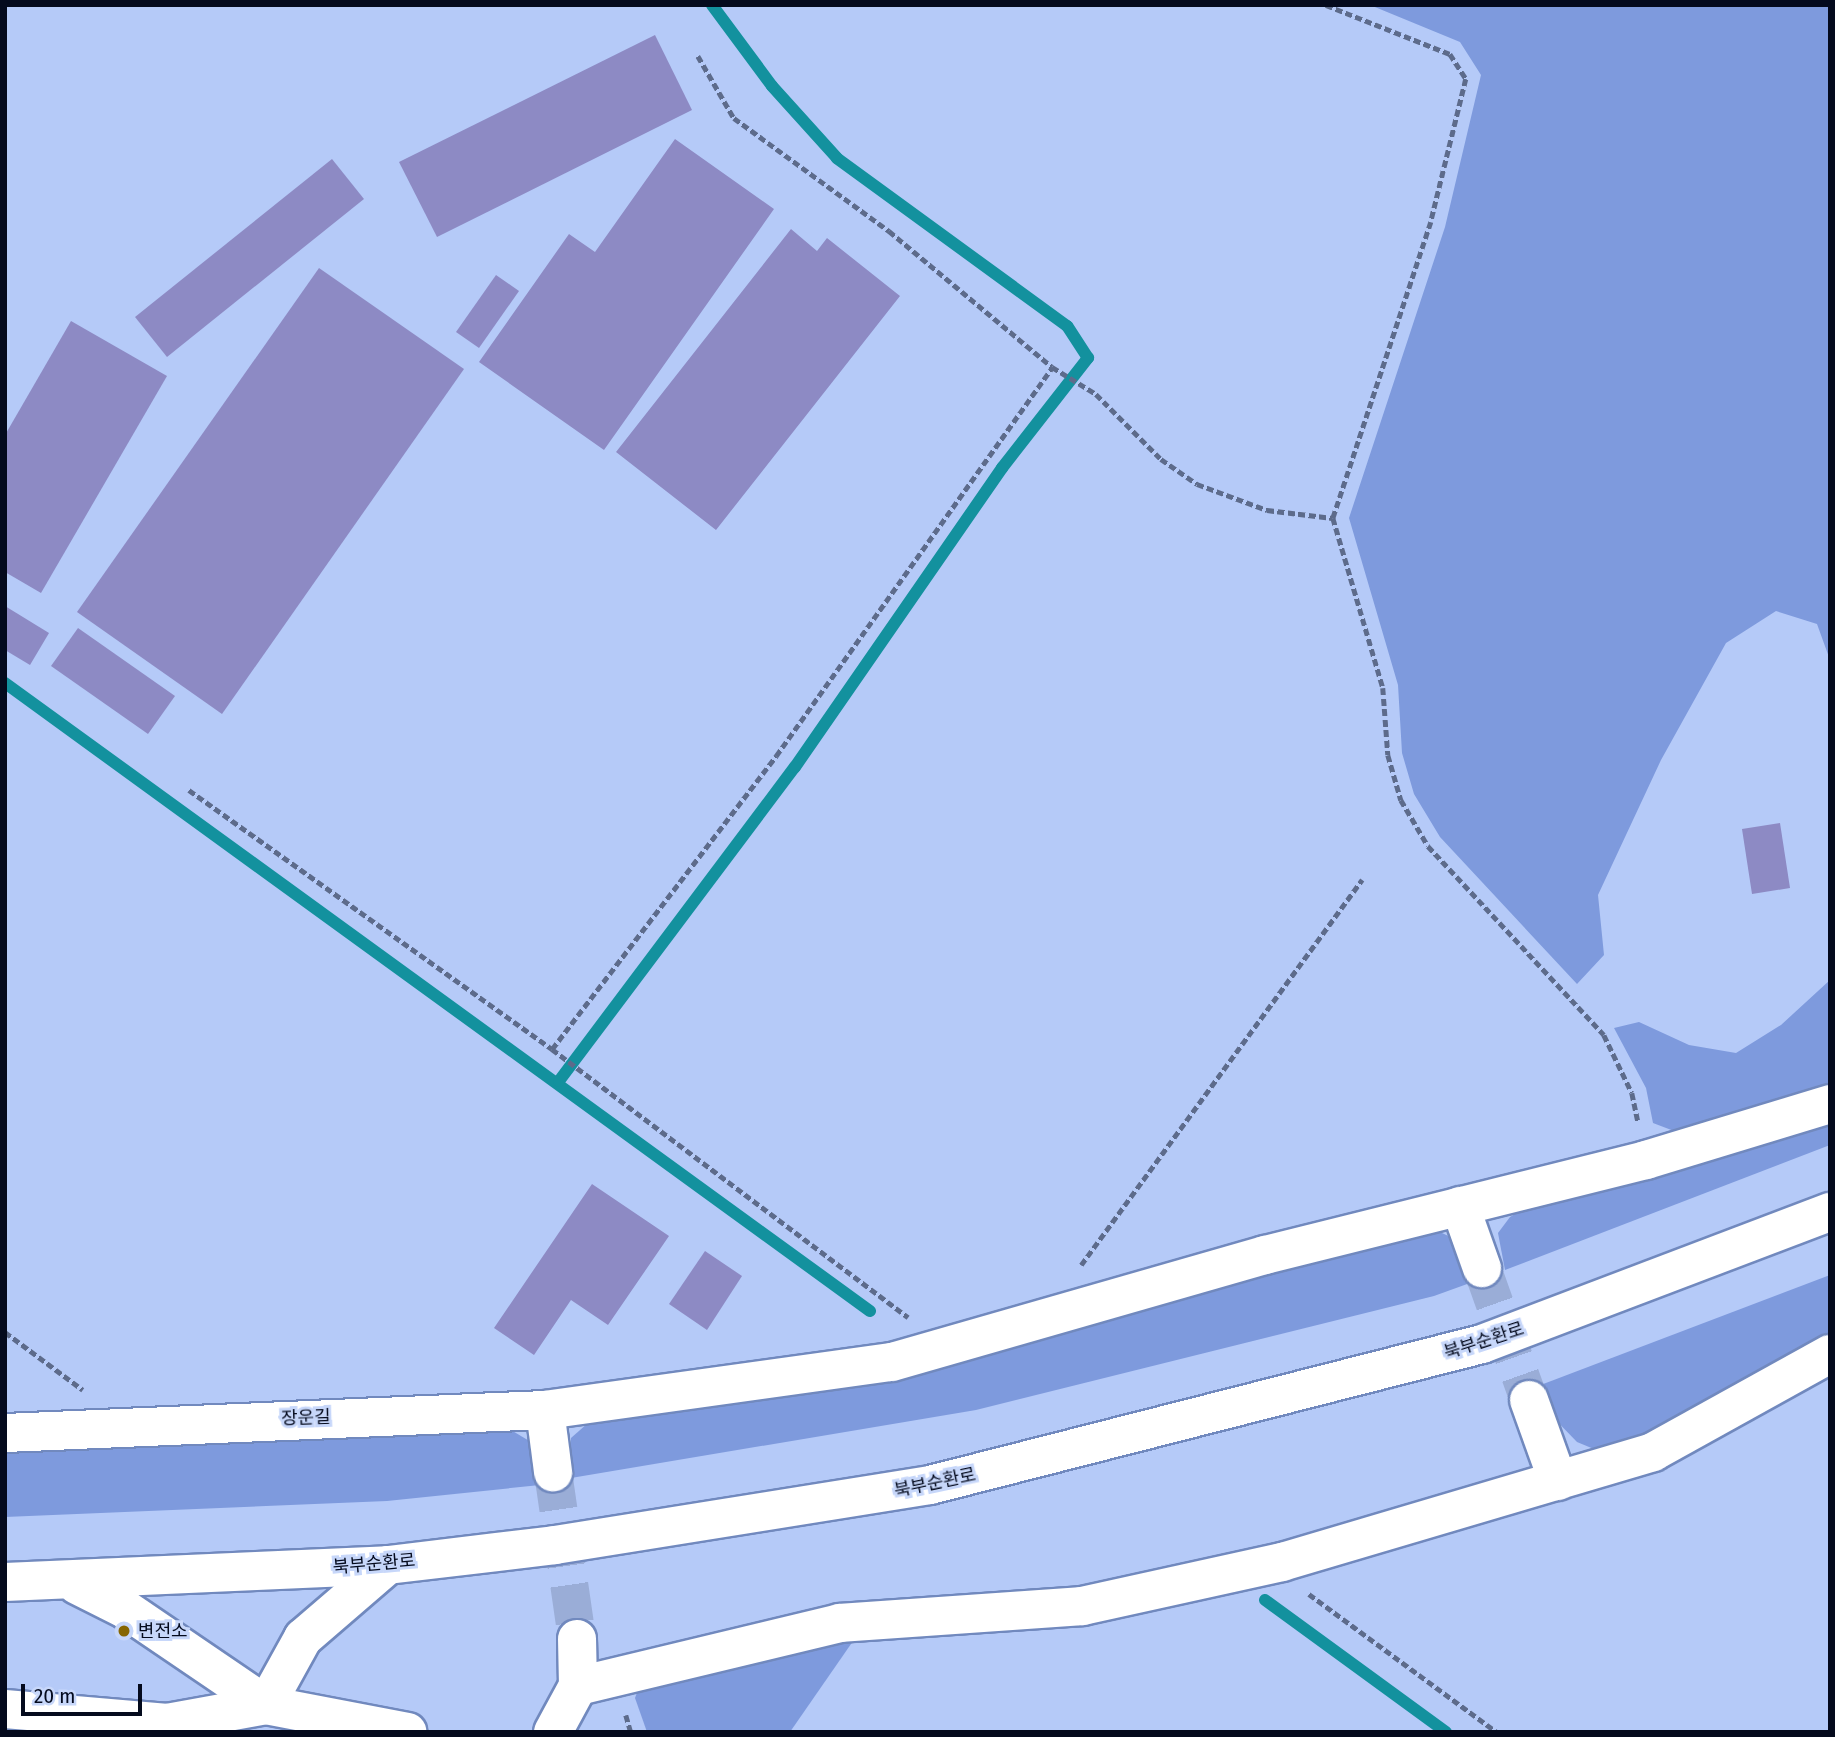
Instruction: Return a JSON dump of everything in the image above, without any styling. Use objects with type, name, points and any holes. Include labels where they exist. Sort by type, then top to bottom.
[{"type":"street","name":"장운길","points":[[5,1433],[112,1426],[545,1410],[892,1362],[1460,1206],[1646,1160],[1830,1104]]},
{"type":"street","points":[[1460,1206],[1482,1268]]},
{"type":"street","name":"북부순환로","points":[[5,1582],[75,1584],[388,1564],[783,1511],[1146,1435],[1482,1344],[1830,1212]]},
{"type":"street","points":[[578,1686],[840,1623],[1082,1606],[1282,1562],[1653,1452],[1830,1354]]},
{"type":"street","points":[[1529,1400],[1558,1481]]},
{"type":"street","points":[[545,1410],[553,1472]]},
{"type":"street","points":[[264,1718],[303,1638],[388,1564]]},
{"type":"street","points":[[75,1584],[125,1609],[264,1718]]},
{"type":"street","points":[[552,1732],[578,1686],[577,1639]]},
{"type":"street","points":[[5,1709],[167,1723],[264,1718],[407,1732]]},
{"type":"path","points":[[1326,5],[1450,54],[1466,79],[1431,222],[1333,518],[1383,688],[1388,755],[1401,800],[1428,846],[1604,1035],[1632,1093],[1646,1160]]},
{"type":"path","points":[[698,56],[734,118],[889,230],[1052,366],[1096,394],[1161,459],[1197,484],[1267,510],[1333,518]]},
{"type":"path","points":[[552,1049],[776,755],[1052,366]]},
{"type":"path","points":[[189,790],[552,1049],[948,1347]]},
{"type":"path","points":[[1068,1313],[1078,1269],[1362,880]]},
{"type":"path","points":[[5,1332],[99,1401],[112,1426]]},
{"type":"path","points":[[1282,1562],[1305,1591],[1497,1732]]},
{"type":"shaded area","points":[[1370,5],[1830,5],[1830,660],[1817,624],[1776,611],[1726,643],[1661,760],[1598,895],[1604,955],[1577,984],[1440,837],[1414,794],[1402,753],[1398,685],[1349,518],[1445,227],[1481,75],[1460,42]]},
{"type":"shaded area","points":[[1830,980],[1830,1087],[1674,1131],[1653,1123],[1646,1088],[1614,1028],[1639,1022],[1689,1045],[1736,1053],[1781,1025]]},
{"type":"shaded area","points":[[1830,1118],[1830,1145],[1505,1270],[1498,1233],[1510,1217],[1537,1201]]},
{"type":"shaded area","points":[[1427,1226],[1472,1247],[1481,1279],[1434,1296],[976,1410],[571,1478],[571,1438],[597,1415]]},
{"type":"shaded area","points":[[1830,1275],[1830,1336],[1638,1444],[1606,1454],[1577,1442],[1548,1412],[1538,1386]]},
{"type":"shaded area","points":[[496,1421],[531,1442],[540,1485],[387,1501],[5,1517],[5,1451]]},
{"type":"shaded area","points":[[860,1631],[790,1732],[647,1732],[635,1698],[641,1682]]},
{"type":"building","points":[[655,35],[692,110],[437,237],[399,162]]},
{"type":"building","points":[[675,139],[774,209],[604,450],[479,362],[569,234],[595,252]]},
{"type":"building","points":[[332,159],[364,199],[167,357],[135,317]]},
{"type":"building","points":[[791,229],[817,251],[827,238],[900,296],[716,530],[616,452]]},
{"type":"building","points":[[319,268],[464,369],[222,714],[77,612]]},
{"type":"building","points":[[496,275],[519,291],[479,348],[456,332]]},
{"type":"building","points":[[71,321],[167,376],[41,593],[5,572],[5,435]]},
{"type":"building","points":[[5,606],[49,633],[30,665],[5,650]]},
{"type":"building","points":[[78,628],[175,696],[148,734],[51,666]]},
{"type":"building","points":[[1780,823],[1790,888],[1752,894],[1742,829]]},
{"type":"building","points":[[592,1184],[669,1236],[608,1325],[571,1300],[534,1355],[494,1328]]},
{"type":"building","points":[[705,1251],[742,1276],[707,1330],[669,1304]]},
{"type":"waterway","points":[[559,1081],[795,767],[1002,468],[1088,358],[1067,326],[837,158],[772,86],[712,5]]},
{"type":"waterway","points":[[5,683],[870,1311]]},
{"type":"waterway","points":[[1265,1600],[1446,1732]]},
{"type":"tunnel","points":[[1482,1268],[1529,1400]]},
{"type":"tunnel","points":[[553,1472],[577,1639]]},
{"type":"place","name":"변전소","points":[[124,1631]]}]
